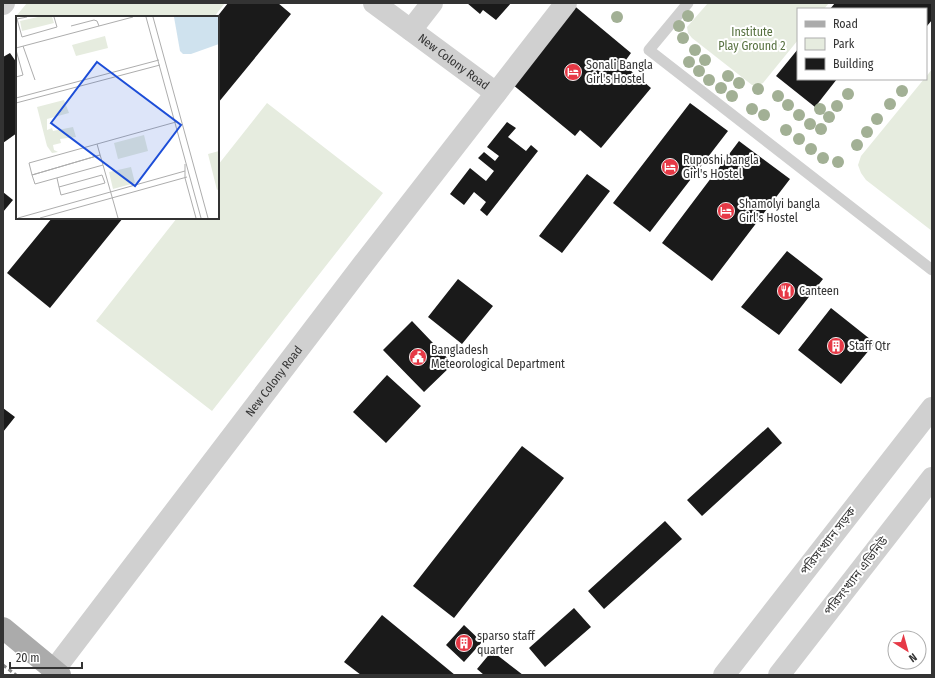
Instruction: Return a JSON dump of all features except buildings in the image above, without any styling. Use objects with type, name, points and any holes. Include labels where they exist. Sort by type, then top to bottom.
[{"type":"main road","points":[[3,628],[54,673]]},
{"type":"street","name":"New Colony Road","points":[[374,3],[496,93]]},
{"type":"street","name":"New Colony Road","points":[[411,30],[432,3]]},
{"type":"street","name":"New Colony Road","points":[[54,673],[364,263],[566,3]]},
{"type":"street","name":"পরিসংখ্যান সড়ক","points":[[724,675],[932,408]]},
{"type":"street","name":"পরিসংখ্যান এভিনিউ","points":[[779,675],[932,478]]},
{"type":"lane","points":[[688,3],[649,50],[932,270]]},
{"type":"green space","points":[[27,3],[225,3],[215,16],[17,15]]},
{"type":"green space","name":"Institute Play Ground 2","points":[[708,3],[829,3],[825,8],[797,8],[797,41],[763,83],[757,86],[752,85],[692,38],[688,33],[687,27]]},
{"type":"green space","points":[[932,69],[932,231],[866,180],[858,165],[861,156],[923,80],[927,80],[927,76]]},
{"type":"green space","points":[[267,103],[383,193],[212,411],[96,321],[176,219],[219,219],[219,164]]},
{"type":"railway","points":[[3,665],[16,675]]},
{"type":"place","name":"Sonali Bangla Girl's Hostel","points":[[573,72]]},
{"type":"place","name":"Ruposhi bangla Girl's Hostel","points":[[670,167]]},
{"type":"place","name":"Shamolyi bangla Girl's Hostel","points":[[726,211]]},
{"type":"place","name":"Canteen","points":[[786,291]]},
{"type":"place","name":"Staff Qtr","points":[[836,346]]},
{"type":"place","name":"Bangladesh Meteorological Department","points":[[418,357]]},
{"type":"place","name":"sparso staff quarter","points":[[464,643]]}]
